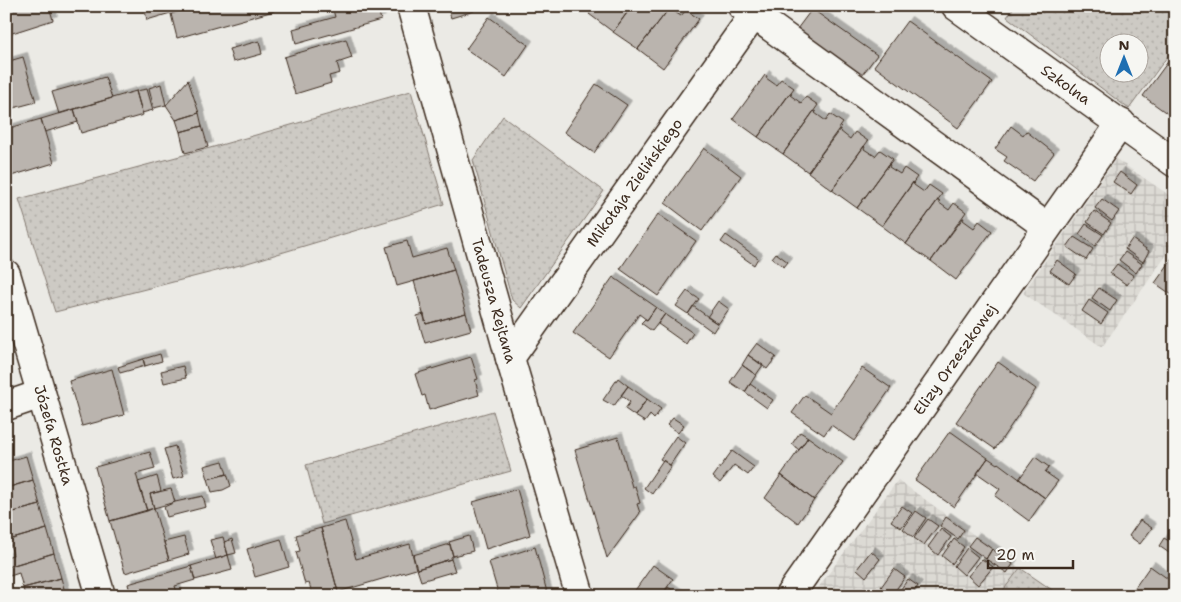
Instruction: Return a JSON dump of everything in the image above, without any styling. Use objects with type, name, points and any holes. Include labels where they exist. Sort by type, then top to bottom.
[{"type":"street","name":"Tadeusza Rejtana","points":[[411,6],[510,358],[580,596]]},
{"type":"street","name":"Szkolna","points":[[956,6],[1175,162]]},
{"type":"street","name":"Mikołaja Zielińskiego","points":[[510,358],[752,9]]},
{"type":"street","points":[[752,9],[1047,227]]},
{"type":"street","name":"Elizy Orzeszkowej","points":[[789,596],[1121,123]]},
{"type":"street","name":"Józefa Rostka","points":[[6,274],[101,596]]},
{"type":"street","points":[[6,406],[41,394]]},
{"type":"shaded area","points":[[1015,6],[1175,6],[1175,46],[1129,109],[1007,17]]},
{"type":"shaded area","points":[[411,91],[444,204],[244,264],[55,312],[19,199],[210,148]]},
{"type":"shaded area","points":[[503,116],[604,191],[521,308],[512,300],[473,160]]},
{"type":"shaded area","points":[[1116,159],[1175,199],[1175,243],[1102,347],[1023,293]]},
{"type":"shaded area","points":[[493,411],[511,471],[322,524],[306,465]]},
{"type":"shaded area","points":[[898,480],[1020,568],[999,596],[812,596]]},
{"type":"shaded area","points":[[1020,568],[1061,596],[999,596]]},
{"type":"building","points":[[6,6],[49,6],[53,20],[6,35]]},
{"type":"building","points":[[144,6],[194,6],[147,20]]},
{"type":"building","points":[[197,6],[273,6],[274,11],[177,38],[171,14]]},
{"type":"building","points":[[332,6],[377,6],[381,20],[296,44],[293,29],[335,17]]},
{"type":"building","points":[[447,6],[473,6],[474,11],[451,18]]},
{"type":"building","points":[[595,6],[632,6],[613,32],[589,14]]},
{"type":"building","points":[[632,6],[671,6],[638,49],[613,32]]},
{"type":"building","points":[[671,6],[670,9],[681,16],[686,10],[699,19],[663,68],[638,49]]},
{"type":"building","points":[[812,9],[877,55],[862,75],[797,29]]},
{"type":"building","points":[[489,17],[528,45],[506,77],[466,49]]},
{"type":"building","points":[[907,21],[992,82],[958,128],[874,66]]},
{"type":"building","points":[[346,39],[352,58],[337,63],[340,73],[329,76],[331,83],[295,94],[284,57]]},
{"type":"building","points":[[259,41],[262,54],[233,62],[229,49]]},
{"type":"building","points":[[1175,52],[1175,68],[1167,63]]},
{"type":"building","points":[[23,57],[36,102],[6,110],[6,62]]},
{"type":"building","points":[[1167,63],[1175,68],[1175,119],[1143,96]]},
{"type":"building","points":[[765,75],[767,76],[766,78],[776,85],[781,79],[794,88],[758,137],[733,119]]},
{"type":"building","points":[[105,77],[112,98],[59,114],[52,92]]},
{"type":"building","points":[[188,80],[199,113],[176,120],[166,105]]},
{"type":"building","points":[[161,84],[166,105],[154,108],[149,88]]},
{"type":"building","points":[[596,84],[627,105],[594,153],[564,132]]},
{"type":"building","points":[[147,89],[153,110],[142,113],[136,91]]},
{"type":"building","points":[[136,91],[143,115],[81,133],[74,109]]},
{"type":"building","points":[[790,93],[801,103],[806,97],[818,105],[783,154],[758,137]]},
{"type":"building","points":[[74,109],[78,122],[45,132],[41,119]]},
{"type":"building","points":[[814,111],[826,121],[830,114],[843,123],[808,172],[783,154]]},
{"type":"building","points":[[199,113],[202,126],[180,132],[176,120]]},
{"type":"building","points":[[41,119],[54,163],[11,176],[6,161],[6,129]]},
{"type":"building","points":[[202,126],[208,147],[185,153],[180,132]]},
{"type":"building","points":[[1011,126],[1023,135],[1026,131],[1054,153],[1033,181],[1004,161],[1007,157],[995,149]]},
{"type":"building","points":[[840,129],[850,139],[855,132],[868,141],[832,190],[808,172]]},
{"type":"building","points":[[864,146],[864,149],[875,156],[880,150],[893,159],[857,208],[832,190]]},
{"type":"building","points":[[704,148],[741,176],[702,231],[665,203]]},
{"type":"building","points":[[889,164],[889,167],[900,174],[904,168],[917,177],[882,226],[857,208]]},
{"type":"building","points":[[1120,172],[1137,185],[1131,194],[1113,182]]},
{"type":"building","points":[[913,182],[914,185],[924,192],[929,185],[942,194],[906,244],[882,226]]},
{"type":"building","points":[[1102,199],[1119,211],[1112,221],[1095,208]]},
{"type":"building","points":[[938,200],[949,210],[954,203],[966,212],[931,261],[906,244]]},
{"type":"building","points":[[1094,211],[1111,223],[1104,234],[1087,222]]},
{"type":"building","points":[[658,214],[696,241],[658,296],[620,269]]},
{"type":"building","points":[[963,218],[974,228],[979,221],[992,231],[956,280],[931,261]]},
{"type":"building","points":[[1086,224],[1103,235],[1095,246],[1079,234]]},
{"type":"building","points":[[726,235],[758,258],[754,265],[721,242]]},
{"type":"building","points":[[1074,237],[1093,249],[1086,260],[1067,247]]},
{"type":"building","points":[[1132,239],[1149,251],[1143,262],[1125,249]]},
{"type":"building","points":[[407,241],[412,258],[447,248],[454,270],[397,286],[386,247]]},
{"type":"building","points":[[1125,252],[1142,264],[1136,273],[1119,260]]},
{"type":"building","points":[[776,253],[788,262],[784,267],[772,258]]},
{"type":"building","points":[[1175,255],[1175,297],[1155,283]]},
{"type":"building","points":[[1057,260],[1076,274],[1069,284],[1050,271]]},
{"type":"building","points":[[1117,264],[1134,276],[1127,285],[1110,273]]},
{"type":"building","points":[[454,270],[466,313],[426,324],[414,281]]},
{"type":"building","points":[[613,277],[656,307],[647,320],[639,314],[609,357],[573,333]]},
{"type":"building","points":[[1099,288],[1117,300],[1110,311],[1092,298]]},
{"type":"building","points":[[687,291],[699,299],[688,314],[676,306]]},
{"type":"building","points":[[1089,300],[1108,313],[1101,324],[1082,311]]},
{"type":"building","points":[[718,301],[729,309],[718,324],[707,317]]},
{"type":"building","points":[[693,306],[718,324],[713,332],[688,314]]},
{"type":"building","points":[[656,307],[665,314],[652,331],[641,323],[645,319],[647,320]]},
{"type":"building","points":[[466,313],[471,330],[425,343],[417,316],[424,314],[426,324]]},
{"type":"building","points":[[665,314],[693,333],[686,344],[658,324]]},
{"type":"building","points":[[757,343],[776,357],[767,369],[748,355]]},
{"type":"building","points":[[160,354],[162,361],[145,366],[143,359]]},
{"type":"building","points":[[748,355],[763,365],[756,375],[742,365]]},
{"type":"building","points":[[471,357],[478,379],[475,380],[479,395],[429,410],[425,395],[422,396],[415,374]]},
{"type":"building","points":[[143,359],[145,366],[120,373],[118,367]]},
{"type":"building","points":[[998,362],[1036,389],[995,449],[956,422]]},
{"type":"building","points":[[742,365],[756,375],[745,392],[730,382]]},
{"type":"building","points":[[183,366],[186,378],[164,383],[161,371]]},
{"type":"building","points":[[862,368],[891,388],[854,441],[831,425],[824,435],[792,413],[805,395],[831,413]]},
{"type":"building","points":[[112,369],[124,415],[82,426],[69,381]]},
{"type":"building","points":[[618,378],[628,386],[614,406],[603,400]]},
{"type":"building","points":[[750,384],[773,400],[767,408],[745,392]]},
{"type":"building","points":[[628,386],[647,399],[635,416],[625,409],[630,402],[621,395]]},
{"type":"building","points":[[647,399],[661,409],[654,419],[650,415],[645,422],[635,416]]},
{"type":"building","points":[[673,418],[684,425],[678,433],[667,425]]},
{"type":"building","points":[[950,431],[988,458],[954,507],[915,480]]},
{"type":"building","points":[[800,432],[808,437],[799,450],[792,444]]},
{"type":"building","points":[[676,436],[685,443],[670,465],[660,459]]},
{"type":"building","points":[[618,437],[632,487],[635,486],[640,503],[637,504],[640,513],[607,558],[575,450]]},
{"type":"building","points":[[808,437],[843,462],[814,500],[781,475]]},
{"type":"building","points":[[175,446],[184,476],[173,479],[164,449]]},
{"type":"building","points":[[732,451],[754,467],[748,475],[734,465],[720,483],[713,477]]},
{"type":"building","points":[[150,452],[155,469],[136,474],[147,511],[110,521],[95,467]]},
{"type":"building","points":[[26,456],[33,480],[6,488],[6,462]]},
{"type":"building","points":[[1035,457],[1049,467],[1045,472],[1058,481],[1045,498],[1019,479]]},
{"type":"building","points":[[988,458],[998,463],[1045,498],[1029,521],[995,496],[1000,489],[977,473]]},
{"type":"building","points":[[663,460],[671,466],[652,494],[644,488]]},
{"type":"building","points":[[223,461],[227,474],[208,479],[204,466]]},
{"type":"building","points":[[227,474],[231,486],[212,492],[208,479]]},
{"type":"building","points":[[781,475],[814,500],[798,523],[765,498]]},
{"type":"building","points":[[157,476],[161,491],[150,494],[154,508],[147,511],[138,482]]},
{"type":"building","points":[[33,480],[40,505],[6,514],[6,488]]},
{"type":"building","points":[[171,489],[175,502],[154,508],[150,494]]},
{"type":"building","points":[[517,489],[530,535],[486,549],[473,502]]},
{"type":"building","points":[[203,496],[206,507],[167,517],[164,507],[175,502]]},
{"type":"building","points":[[40,505],[47,529],[9,540],[6,531],[6,514]]},
{"type":"building","points":[[902,506],[912,513],[901,528],[891,521]]},
{"type":"building","points":[[154,508],[169,560],[125,573],[110,521]]},
{"type":"building","points":[[916,511],[926,518],[913,537],[903,529]]},
{"type":"building","points":[[946,517],[964,530],[958,539],[940,526]]},
{"type":"building","points":[[928,519],[938,526],[924,545],[914,538]]},
{"type":"building","points":[[1140,520],[1152,528],[1140,544],[1129,536]]},
{"type":"building","points":[[345,521],[356,559],[410,544],[416,569],[338,592],[321,528]]},
{"type":"building","points":[[321,528],[338,592],[324,596],[313,596],[309,583],[305,584],[296,552],[300,551],[296,535]]},
{"type":"building","points":[[47,529],[54,553],[7,567],[6,557],[13,555],[9,540]]},
{"type":"building","points":[[941,529],[951,537],[938,555],[928,547]]},
{"type":"building","points":[[469,536],[473,551],[453,556],[449,542]]},
{"type":"building","points":[[184,537],[189,554],[169,560],[164,542]]},
{"type":"building","points":[[223,537],[228,555],[216,559],[210,540]]},
{"type":"building","points":[[975,537],[992,549],[986,559],[968,546]]},
{"type":"building","points":[[1164,538],[1175,545],[1175,557],[1159,546]]},
{"type":"building","points":[[232,539],[236,553],[228,555],[224,542]]},
{"type":"building","points":[[281,539],[289,567],[255,577],[247,549]]},
{"type":"building","points":[[954,539],[964,547],[952,564],[942,556]]},
{"type":"building","points":[[450,544],[453,556],[451,559],[417,569],[413,555]]},
{"type":"building","points":[[535,547],[548,596],[499,596],[489,562]]},
{"type":"building","points":[[967,548],[978,557],[964,575],[954,566]]},
{"type":"building","points":[[992,549],[1013,564],[1007,573],[986,559]]},
{"type":"building","points":[[871,551],[880,559],[866,577],[857,569]]},
{"type":"building","points":[[54,553],[61,578],[23,588],[19,573],[10,576],[7,567]]},
{"type":"building","points":[[228,555],[232,570],[195,580],[191,566]]},
{"type":"building","points":[[451,559],[455,571],[421,581],[417,569]]},
{"type":"building","points":[[982,559],[993,567],[978,585],[968,576]]},
{"type":"building","points":[[653,565],[673,579],[661,596],[631,596]]},
{"type":"building","points":[[191,566],[195,580],[175,586],[178,596],[131,596],[128,584]]},
{"type":"building","points":[[1150,566],[1175,584],[1175,596],[1129,596]]},
{"type":"building","points":[[894,569],[905,577],[892,595],[881,587]]},
{"type":"building","points":[[61,578],[66,596],[25,596],[23,588]]},
{"type":"building","points":[[908,579],[918,586],[911,596],[896,596]]},
{"type":"building","points":[[668,587],[681,596],[662,596]]}]
